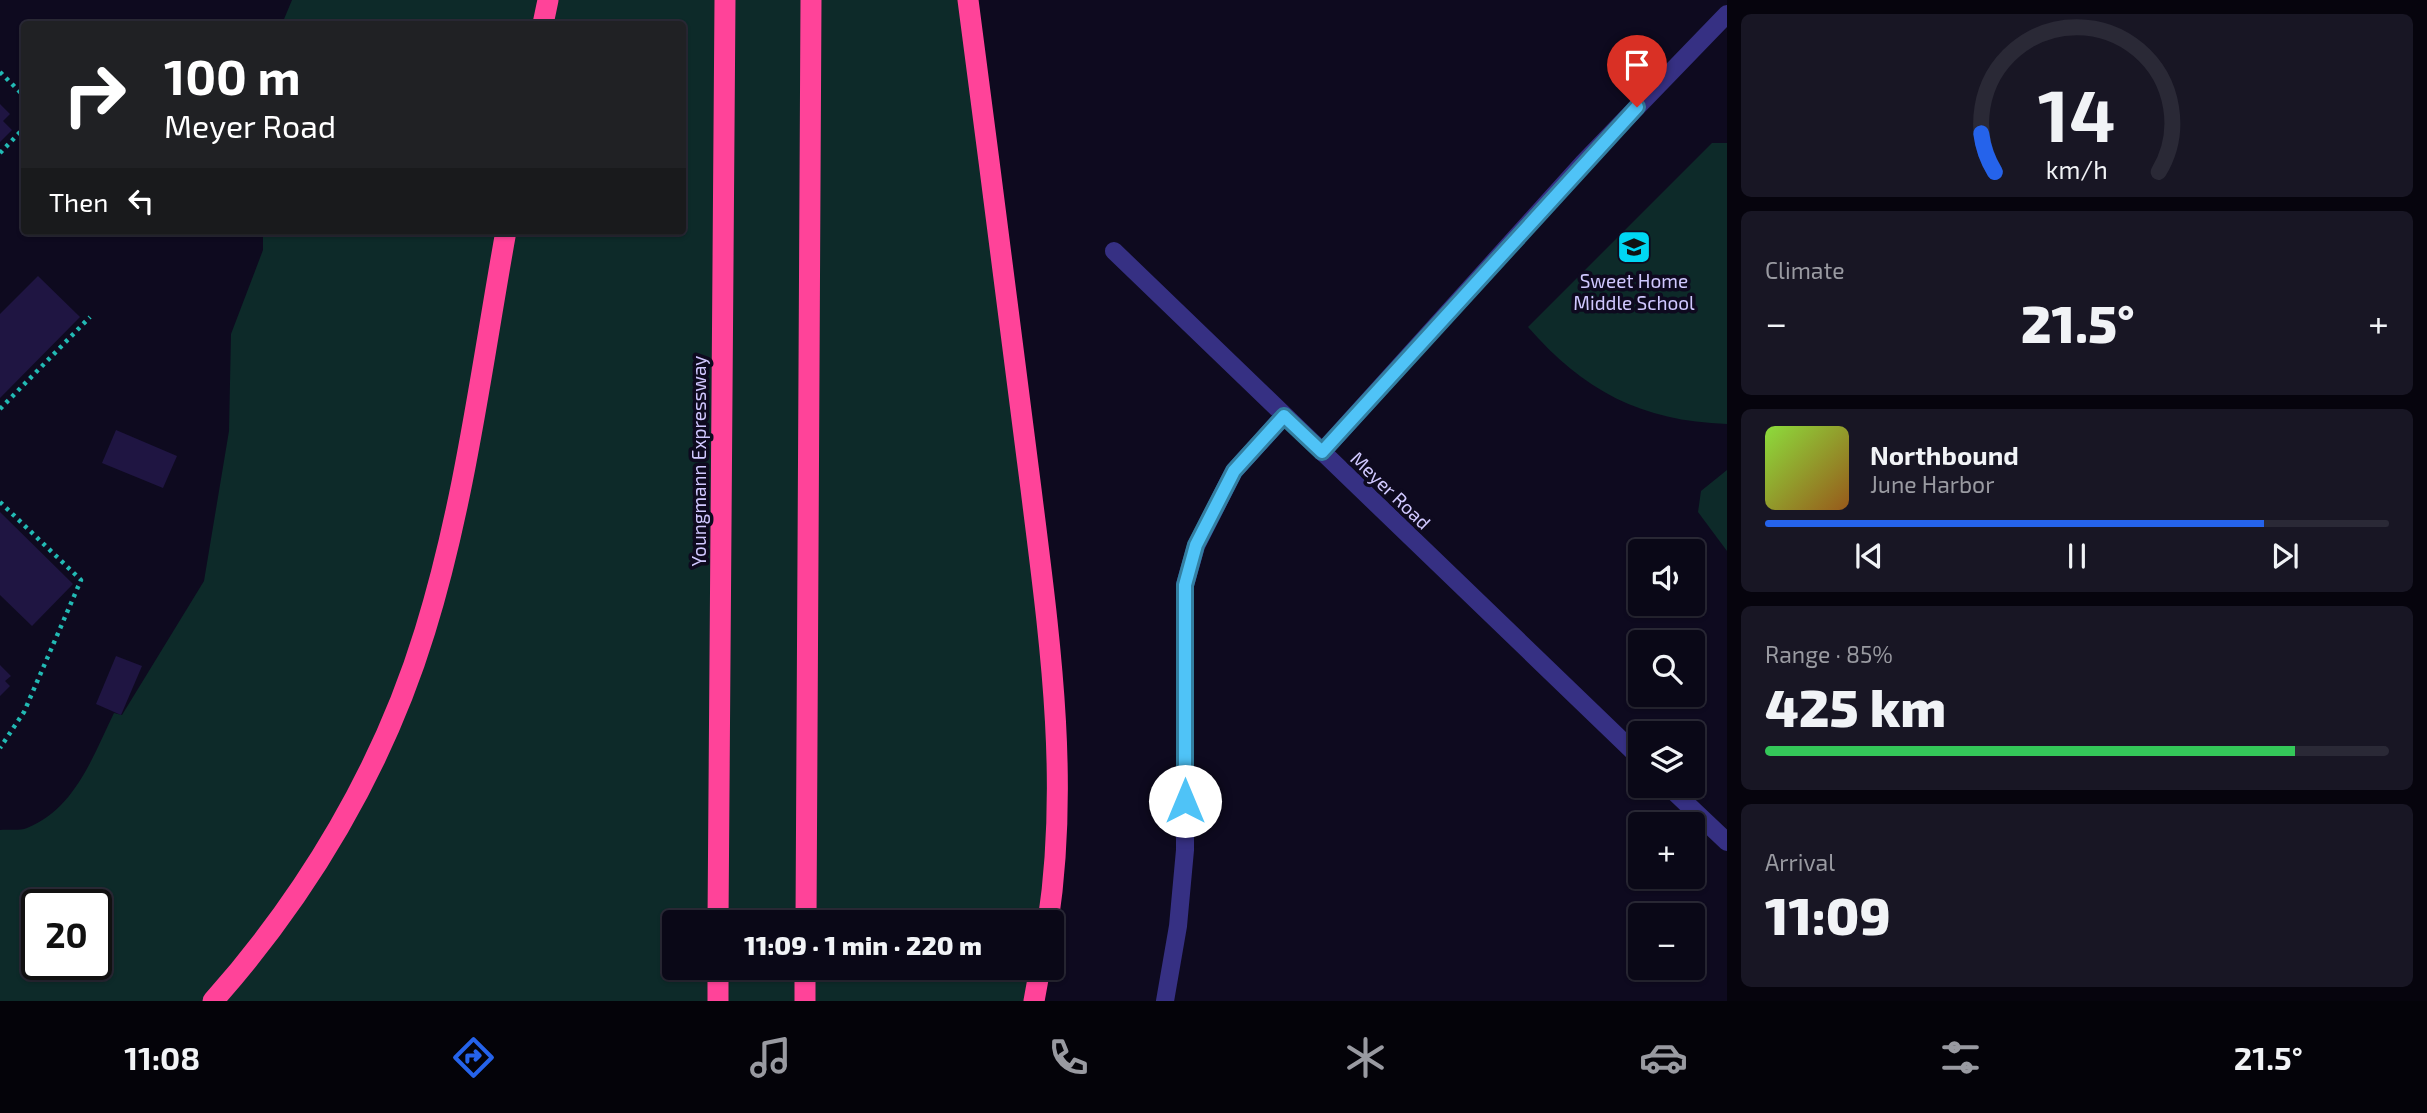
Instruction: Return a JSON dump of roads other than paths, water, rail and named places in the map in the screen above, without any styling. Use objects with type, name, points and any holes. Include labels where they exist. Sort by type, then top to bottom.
[{"type":"highway","points":[[544,21],[548,0]]},
{"type":"highway","name":"Youngmann Expressway","points":[[718,910],[725,0]]},
{"type":"highway","points":[[806,910],[811,0]]},
{"type":"highway","points":[[968,0],[1055,693],[1058,796],[1049,910]]},
{"type":"highway","points":[[213,1001],[263,940],[321,859],[391,725],[425,633],[450,535],[505,235]]},
{"type":"highway","points":[[718,980],[718,1001]]},
{"type":"highway","points":[[805,980],[805,1001]]},
{"type":"highway","points":[[1034,1001],[1038,980]]},
{"type":"street","points":[[1322,452],[1583,163],[1727,14]]},
{"type":"street","name":"Meyer Road","points":[[1114,251],[1628,746]]},
{"type":"street","points":[[1165,1001],[1178,926],[1185,850],[1185,585],[1196,545],[1234,471],[1284,416]]},
{"type":"street","points":[[1681,798],[1727,842]]},
{"type":"place","name":"Sweet Home Middle School","points":[[1634,247]]}]
